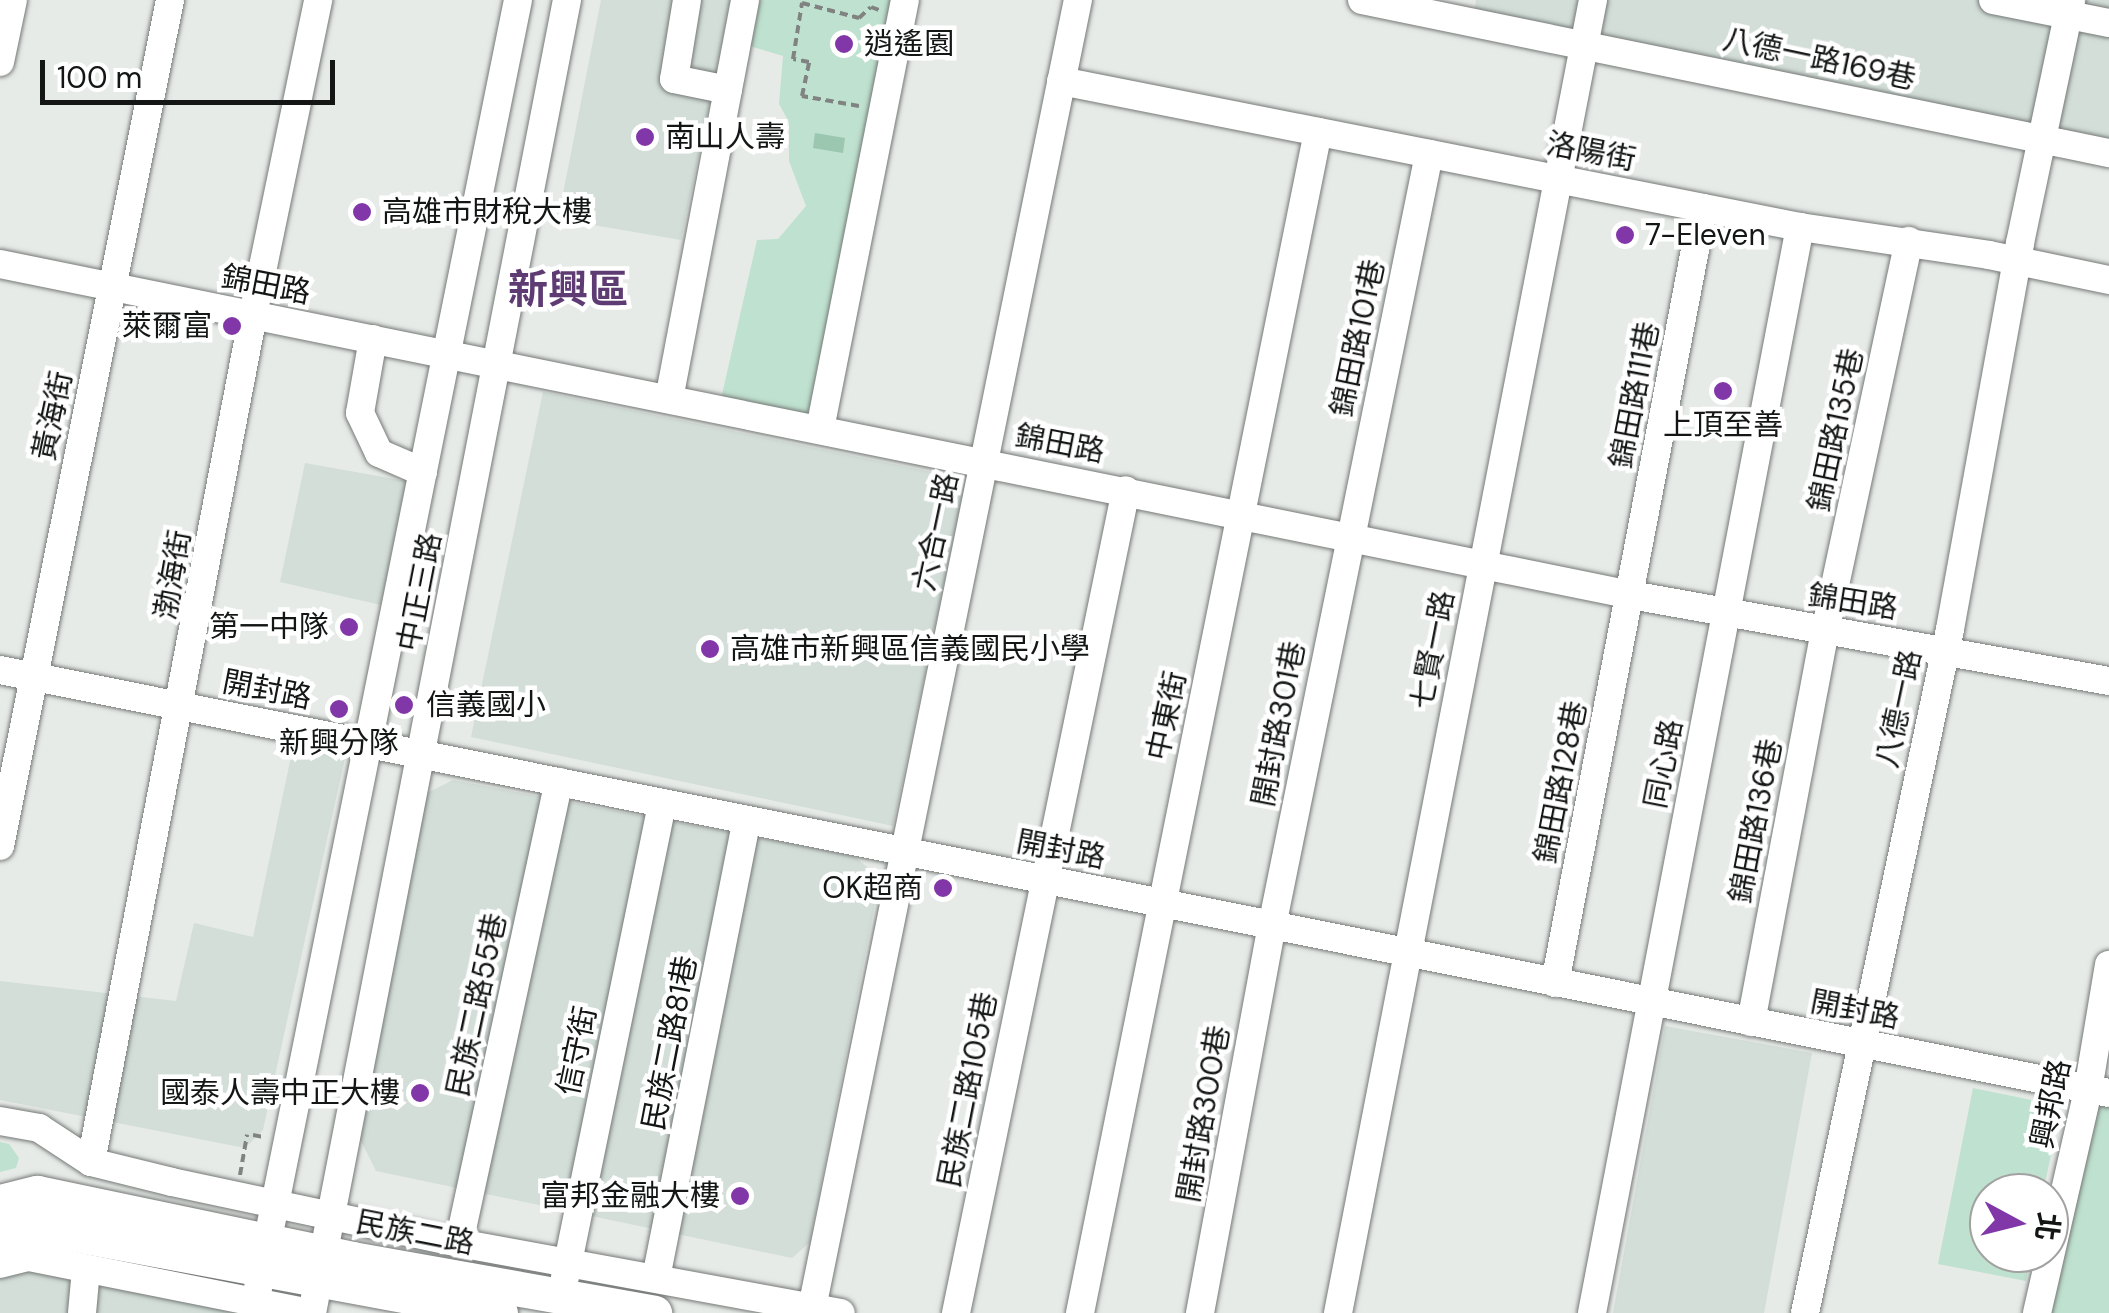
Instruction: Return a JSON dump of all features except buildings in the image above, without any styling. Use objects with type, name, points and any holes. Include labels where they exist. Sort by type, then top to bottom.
[{"type":"main road","points":[[0,1202],[24,1228]]},
{"type":"main road","name":"民族二路","points":[[24,1228],[260,1282],[500,1313]]},
{"type":"main road","name":"民族二路","points":[[315,1290],[562,1290],[655,1296]]},
{"type":"street","points":[[0,62],[13,0]]},
{"type":"street","name":"黃海街","points":[[0,846],[170,0]]},
{"type":"street","name":"渤海街","points":[[91,1162],[182,706],[253,315],[318,0]]},
{"type":"street","name":"中正三路","points":[[260,1282],[518,0]]},
{"type":"street","name":"中正三路","points":[[315,1290],[567,0]]},
{"type":"street","points":[[688,0],[674,79],[728,90]]},
{"type":"street","points":[[669,399],[745,0]]},
{"type":"street","points":[[820,429],[906,0]]},
{"type":"street","name":"六合一路","points":[[811,1310],[1078,0]]},
{"type":"street","name":"八德一路169巷","points":[[1362,0],[2109,153]]},
{"type":"street","name":"七賢一路","points":[[1338,1313],[1592,0]]},
{"type":"street","points":[[1993,0],[2070,8],[2109,23]]},
{"type":"street","name":"八德一路","points":[[1805,1313],[1946,649],[2016,261],[2070,8]]},
{"type":"street","name":"洛陽街","points":[[1061,81],[1703,208],[1909,241],[2109,280]]},
{"type":"street","name":"中東街","points":[[1080,1313],[1318,132]]},
{"type":"street","name":"錦田路101巷","points":[[1350,536],[1429,154]]},
{"type":"street","name":"錦田路111巷","points":[[1631,595],[1703,208]]},
{"type":"street","name":"同心路","points":[[1592,1313],[1800,226]]},
{"type":"street","name":"錦田路135巷","points":[[1826,632],[1909,241]]},
{"type":"street","name":"錦田路","points":[[0,264],[1726,614],[1946,649],[2109,681]]},
{"type":"street","points":[[373,339],[360,413],[379,453],[423,472]]},
{"type":"street","name":"民族二路105巷","points":[[956,1313],[1126,490]]},
{"type":"street","name":"開封路301巷","points":[[1272,926],[1350,536]]},
{"type":"street","name":"錦田路128巷","points":[[1555,982],[1631,595]]},
{"type":"street","name":"錦田路136巷","points":[[1751,1022],[1826,632]]},
{"type":"street","name":"開封路","points":[[0,670],[2099,1092]]},
{"type":"street","name":"民族二路55巷","points":[[459,1243],[559,782]]},
{"type":"street","name":"信守街","points":[[562,1290],[662,803]]},
{"type":"street","name":"民族二路81巷","points":[[655,1296],[748,820]]},
{"type":"street","name":"開封路300巷","points":[[1200,1313],[1272,926]]},
{"type":"street","name":"興邦路","points":[[2037,1313],[2099,1092],[2109,965]]},
{"type":"street","name":"民族二路","points":[[0,1121],[39,1128],[91,1162],[275,1206],[459,1243],[562,1290]]},
{"type":"street","points":[[0,1264],[24,1228]]},
{"type":"street","name":"民族二路","points":[[24,1228],[86,1269],[260,1282]]},
{"type":"street","points":[[82,1313],[86,1269]]},
{"type":"street","name":"民族二路","points":[[655,1296],[841,1313]]},
{"type":"path","points":[[878,0],[882,19]]},
{"type":"path","points":[[866,108],[802,96],[809,62],[793,59],[802,3],[860,18],[871,7],[877,8]]},
{"type":"shaded area","points":[[601,0],[731,0],[681,240],[558,219]]},
{"type":"shaded area","name":"逍遙園","points":[[757,0],[897,0],[814,402],[805,415],[721,399],[757,240],[778,239],[806,206],[789,161],[789,122],[779,104],[783,56],[746,45]]},
{"type":"shaded area","points":[[1476,0],[2109,0],[2109,143],[1723,59],[1474,14]]},
{"type":"shaded area","points":[[815,133],[845,138],[843,153],[813,148]]},
{"type":"shaded area","name":"高雄市新興區信義國民小學","points":[[543,392],[966,479],[893,826],[471,737]]},
{"type":"shaded area","points":[[305,463],[406,481],[381,605],[280,582]]},
{"type":"shaded area","points":[[293,747],[345,758],[263,1130],[245,1148],[0,1100],[0,981],[176,1001],[194,923],[253,937]]},
{"type":"shaded area","points":[[453,780],[854,856],[880,878],[810,1242],[792,1258],[376,1171],[357,1133],[427,793]]},
{"type":"shaded area","points":[[1665,1026],[1812,1053],[1764,1313],[1613,1313]]},
{"type":"shaded area","points":[[1973,1088],[2061,1106],[2047,1173],[1969,1173],[1969,1270],[1938,1264]]},
{"type":"shaded area","points":[[2096,1100],[2109,1102],[2109,1313],[2050,1313],[2059,1273],[2069,1273],[2069,1225]]},
{"type":"shaded area","points":[[0,1142],[9,1144],[19,1158],[16,1168],[0,1172]]},
{"type":"shaded area","points":[[30,1265],[76,1274],[73,1313],[0,1313],[0,1272]]},
{"type":"shaded area","points":[[1985,1273],[2027,1273],[2026,1281]]},
{"type":"shaded area","points":[[94,1279],[244,1313],[92,1313]]},
{"type":"place","name":"逍遙園","points":[[844,44]]},
{"type":"place","name":"南山人壽","points":[[645,137]]},
{"type":"place","name":"高雄市財稅大樓","points":[[362,212]]},
{"type":"place","name":"7-Eleven","points":[[1625,235]]},
{"type":"place","name":"萊爾富","points":[[232,326]]},
{"type":"place","name":"上頂至善","points":[[1723,391]]},
{"type":"place","name":"第一中隊","points":[[349,627]]},
{"type":"place","name":"高雄市新興區信義國民小學","points":[[710,649]]},
{"type":"place","name":"信義國小","points":[[404,705]]},
{"type":"place","name":"新興分隊","points":[[339,709]]},
{"type":"place","name":"OK超商","points":[[943,888]]},
{"type":"place","name":"國泰人壽中正大樓","points":[[420,1093]]},
{"type":"place","name":"富邦金融大樓","points":[[740,1196]]},
{"type":"district","name":"新興區","points":[[568,289]]}]
